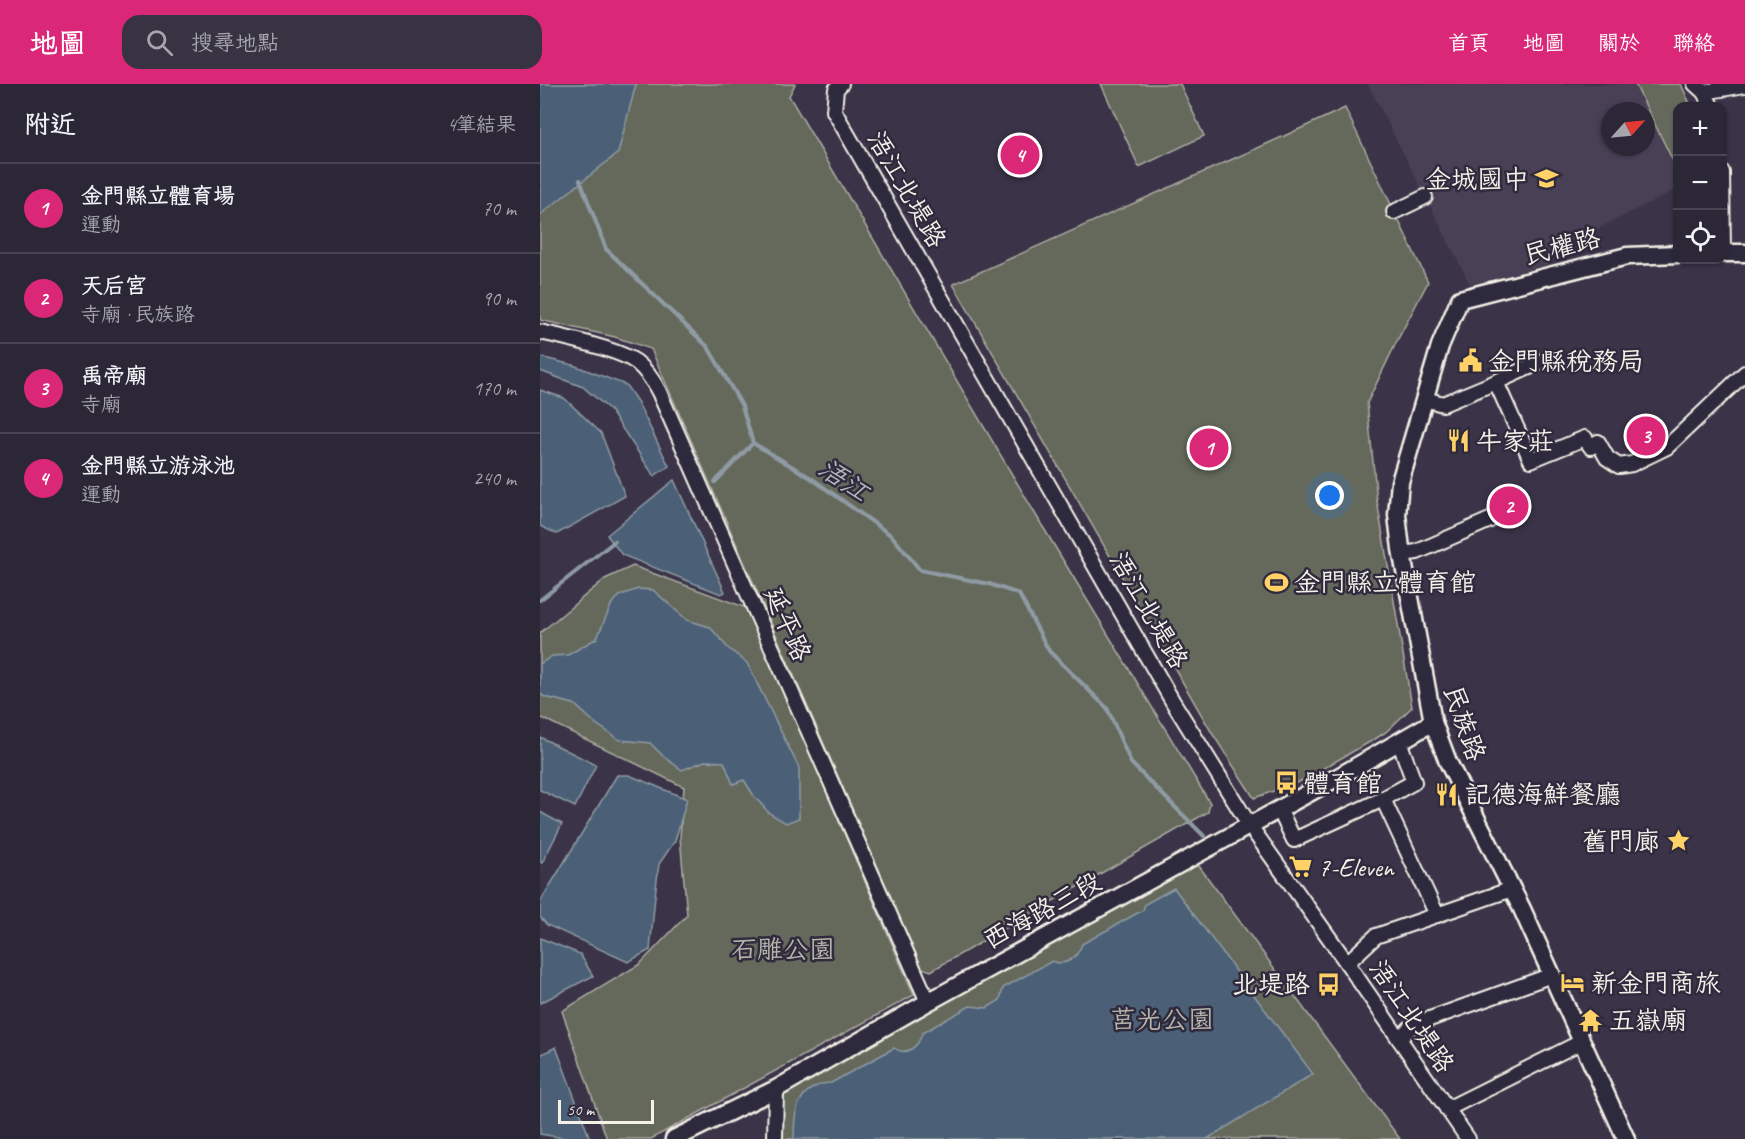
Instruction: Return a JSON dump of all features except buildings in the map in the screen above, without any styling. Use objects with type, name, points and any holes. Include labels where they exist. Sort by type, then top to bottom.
[{"type":"main road","points":[[1727,253],[1745,253]]},
{"type":"main road","name":"民權路","points":[[1461,299],[1627,256],[1673,254]]},
{"type":"main road","name":"民族路","points":[[1461,299],[1440,346],[1400,482],[1397,515],[1433,722],[1448,762],[1512,889],[1626,1139]]},
{"type":"main road","name":"西海路三段","points":[[674,1139],[776,1089],[928,1002],[1250,826],[1433,722]]},
{"type":"street","name":"浯江北堤路","points":[[842,84],[836,89],[834,111],[1173,702],[1250,826],[1468,1139]]},
{"type":"street","points":[[1708,102],[1699,88],[1745,85]]},
{"type":"street","points":[[1394,212],[1425,197]]},
{"type":"street","name":"延平路","points":[[540,332],[625,356],[635,361],[652,379],[928,1002]]},
{"type":"street","points":[[1425,399],[1443,404],[1547,359]]},
{"type":"street","points":[[1496,382],[1531,460],[1585,438],[1591,447],[1598,442],[1607,458],[1619,466],[1632,464],[1667,447],[1745,373]]},
{"type":"street","points":[[1402,554],[1417,552],[1490,520]]},
{"type":"street","points":[[1280,809],[1294,840],[1383,799],[1414,782],[1399,741]]},
{"type":"street","points":[[1383,799],[1437,915]]},
{"type":"street","points":[[1347,963],[1376,936],[1512,889]]},
{"type":"street","points":[[1399,1039],[1413,1025],[1552,975]]},
{"type":"street","points":[[1447,1109],[1581,1042]]},
{"type":"street","points":[[775,1139],[776,1089]]},
{"type":"shaded area","name":"金城國中","points":[[1368,84],[1635,84],[1644,102],[1601,102],[1601,156],[1655,156],[1655,124],[1673,161],[1673,191],[1543,256],[1548,265],[1470,284]]},
{"type":"green space","points":[[540,84],[795,84],[789,96],[1043,527],[1210,803],[1208,812],[931,971],[922,968],[651,349],[615,337],[540,320]]},
{"type":"green space","points":[[1101,84],[1180,84],[1204,136],[1139,167]]},
{"type":"green space","points":[[1635,84],[1681,84],[1689,102],[1673,102],[1673,161],[1655,124],[1655,102],[1644,102]]},
{"type":"green space","points":[[1345,108],[1428,282],[1367,403],[1377,501],[1412,707],[1386,732],[1375,739],[1299,782],[1254,798],[1212,733],[953,284]]},
{"type":"green space","name":"石雕公園","points":[[633,566],[747,608],[914,995],[651,1139],[607,1139],[562,1011],[640,964],[687,915],[680,837],[684,787],[540,717],[540,633],[605,579]]},
{"type":"green space","name":"莒光公園","points":[[1196,862],[1400,1139],[781,1139],[782,1090]]},
{"type":"water","points":[[540,84],[636,84],[618,153],[540,215]]},
{"type":"water","points":[[540,357],[573,365],[626,385],[638,403],[669,466],[654,476],[610,410],[583,387],[540,371]]},
{"type":"water","points":[[540,390],[564,398],[601,433],[625,496],[557,534],[540,526]]},
{"type":"water","points":[[674,480],[725,592],[721,594],[622,555],[607,535]]},
{"type":"water","points":[[638,589],[653,590],[687,620],[710,627],[728,648],[747,663],[799,768],[799,818],[786,823],[769,813],[744,780],[733,784],[724,762],[705,761],[682,770],[650,743],[620,740],[596,724],[574,704],[540,694],[540,664],[552,656],[568,655],[597,638],[612,603],[621,595]]},
{"type":"water","points":[[540,737],[596,765],[575,807],[540,790]]},
{"type":"water","points":[[617,775],[629,775],[687,799],[675,841],[659,864],[650,950],[628,962],[547,925],[540,917],[540,902]]},
{"type":"water","points":[[540,812],[562,824],[542,863],[540,862]]},
{"type":"water","name":"莒光公園","points":[[1174,888],[1313,1074],[1207,1139],[794,1139],[796,1110],[802,1098],[813,1088],[831,1083],[894,1048],[903,1051],[912,1049],[922,1033],[970,1006],[987,1008],[1000,1000],[1003,988],[1052,961],[1062,963],[1070,960],[1082,944],[1143,910],[1145,904]]},
{"type":"water","points":[[540,938],[580,954],[593,976],[540,1003]]},
{"type":"water","points":[[556,1047],[590,1139],[570,1139],[540,1134],[540,1055]]},
{"type":"waterway","name":"浯江","points":[[580,180],[606,249],[708,347],[742,406],[753,443],[811,478],[892,536],[920,570],[989,584],[1019,594],[1049,651],[1107,708],[1131,763],[1204,836]]},
{"type":"waterway","points":[[715,482],[753,443]]},
{"type":"waterway","points":[[540,600],[615,541]]},
{"type":"place","name":"金門縣立游泳池","points":[[1020,155]]},
{"type":"place","name":"金城國中","points":[[1547,179]]},
{"type":"place","name":"金門縣稅務局","points":[[1470,361]]},
{"type":"place","name":"禹帝廟","points":[[1646,436]]},
{"type":"place","name":"牛家莊","points":[[1458,441]]},
{"type":"place","name":"金門縣立體育場","points":[[1209,448]]},
{"type":"place","name":"天后宮","points":[[1509,506]]},
{"type":"place","name":"金門縣立體育館","points":[[1276,582]]},
{"type":"place","name":"體育館","points":[[1286,783]]},
{"type":"place","name":"記德海鮮餐廳","points":[[1447,794]]},
{"type":"place","name":"舊門廊","points":[[1678,841]]},
{"type":"place","name":"7-Eleven","points":[[1300,867]]},
{"type":"place","name":"新金門商旅","points":[[1573,983]]},
{"type":"place","name":"北堤路","points":[[1328,984]]},
{"type":"place","name":"五嶽廟","points":[[1591,1020]]}]
